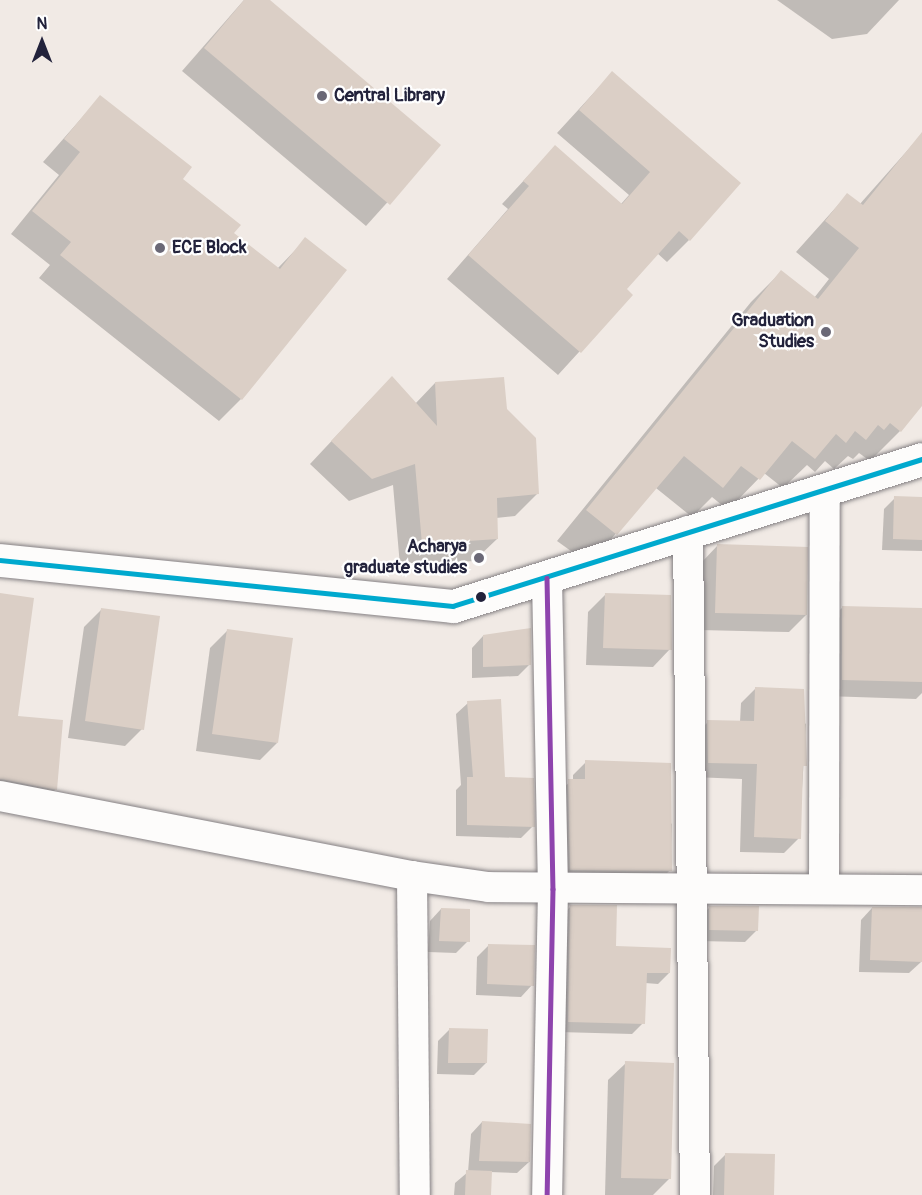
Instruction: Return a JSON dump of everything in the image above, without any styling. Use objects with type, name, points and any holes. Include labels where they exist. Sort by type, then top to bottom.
[{"type":"street","points":[[0,560],[453,606],[922,459]]},
{"type":"street","points":[[824,888],[825,489]]},
{"type":"street","points":[[688,531],[695,1195]]},
{"type":"street","points":[[547,578],[553,889],[547,1195]]},
{"type":"street","points":[[0,796],[412,876],[488,887],[922,890]]},
{"type":"street","points":[[412,876],[415,1195]]},
{"type":"building","name":"Central Library","points":[[244,0],[270,0],[441,145],[390,205],[204,48]]},
{"type":"building","points":[[612,71],[741,183],[690,241],[679,231],[627,289],[633,295],[581,353],[468,255],[529,186],[523,181],[555,145],[622,204],[650,172],[579,110]]},
{"type":"building","name":"ECE Block","points":[[100,95],[192,167],[183,179],[241,225],[234,233],[280,269],[305,237],[347,270],[242,400],[60,255],[71,242],[32,211],[80,152],[64,139]]},
{"type":"building","name":"Graduation Studies","points":[[922,132],[922,406],[901,432],[890,423],[884,430],[878,425],[866,440],[855,431],[846,443],[836,434],[815,459],[792,441],[760,480],[741,466],[723,488],[684,456],[617,535],[586,510],[781,270],[818,299],[859,248],[825,221],[847,193],[863,205]]},
{"type":"building","points":[[392,376],[437,426],[435,382],[504,377],[507,409],[536,438],[539,494],[497,498],[498,539],[422,544],[415,464],[372,479],[331,441]]},
{"type":"building","points":[[894,496],[922,497],[922,540],[893,539]]},
{"type":"building","points":[[717,544],[808,547],[807,615],[715,613]]},
{"type":"building","points":[[0,593],[34,598],[18,716],[63,720],[57,790],[0,779]]},
{"type":"building","points":[[605,593],[671,595],[672,650],[603,648]]},
{"type":"building","points":[[842,606],[922,608],[922,682],[842,680]]},
{"type":"building","points":[[101,608],[160,616],[144,730],[85,721]]},
{"type":"building","points":[[531,628],[531,665],[483,667],[483,635]]},
{"type":"building","points":[[227,629],[293,638],[278,743],[212,734]]},
{"type":"building","points":[[755,687],[804,689],[807,766],[803,766],[801,839],[754,837],[757,764],[708,763],[707,720],[754,721]]},
{"type":"building","points":[[501,699],[505,777],[534,778],[535,827],[467,825],[467,777],[473,777],[467,701]]},
{"type":"building","points":[[585,760],[671,763],[672,871],[570,870],[568,779],[585,779]]},
{"type":"building","points":[[570,905],[617,905],[616,946],[671,948],[670,973],[647,973],[645,1024],[568,1022]]},
{"type":"building","points":[[709,906],[759,906],[758,931],[709,930]]},
{"type":"building","points":[[872,907],[922,907],[922,962],[870,960]]},
{"type":"building","points":[[441,908],[470,909],[470,942],[439,941]]},
{"type":"building","points":[[488,944],[535,945],[534,986],[487,984]]},
{"type":"building","points":[[449,1028],[488,1029],[487,1063],[448,1063]]},
{"type":"building","points":[[625,1061],[674,1063],[671,1179],[621,1178]]},
{"type":"building","points":[[482,1121],[531,1124],[530,1162],[479,1161]]},
{"type":"building","points":[[725,1153],[775,1154],[774,1195],[724,1195]]},
{"type":"building","points":[[466,1170],[492,1171],[491,1195],[465,1195]]},
{"type":"transit line","points":[[0,560],[453,606],[922,459]]},
{"type":"transit line","points":[[547,578],[553,889],[547,1195]]},
{"type":"place","name":"Central Library","points":[[322,96]]},
{"type":"place","name":"ECE Block","points":[[160,248]]},
{"type":"place","name":"Graduation Studies","points":[[826,332]]},
{"type":"place","name":"Acharya graduate studies","points":[[479,558]]}]
